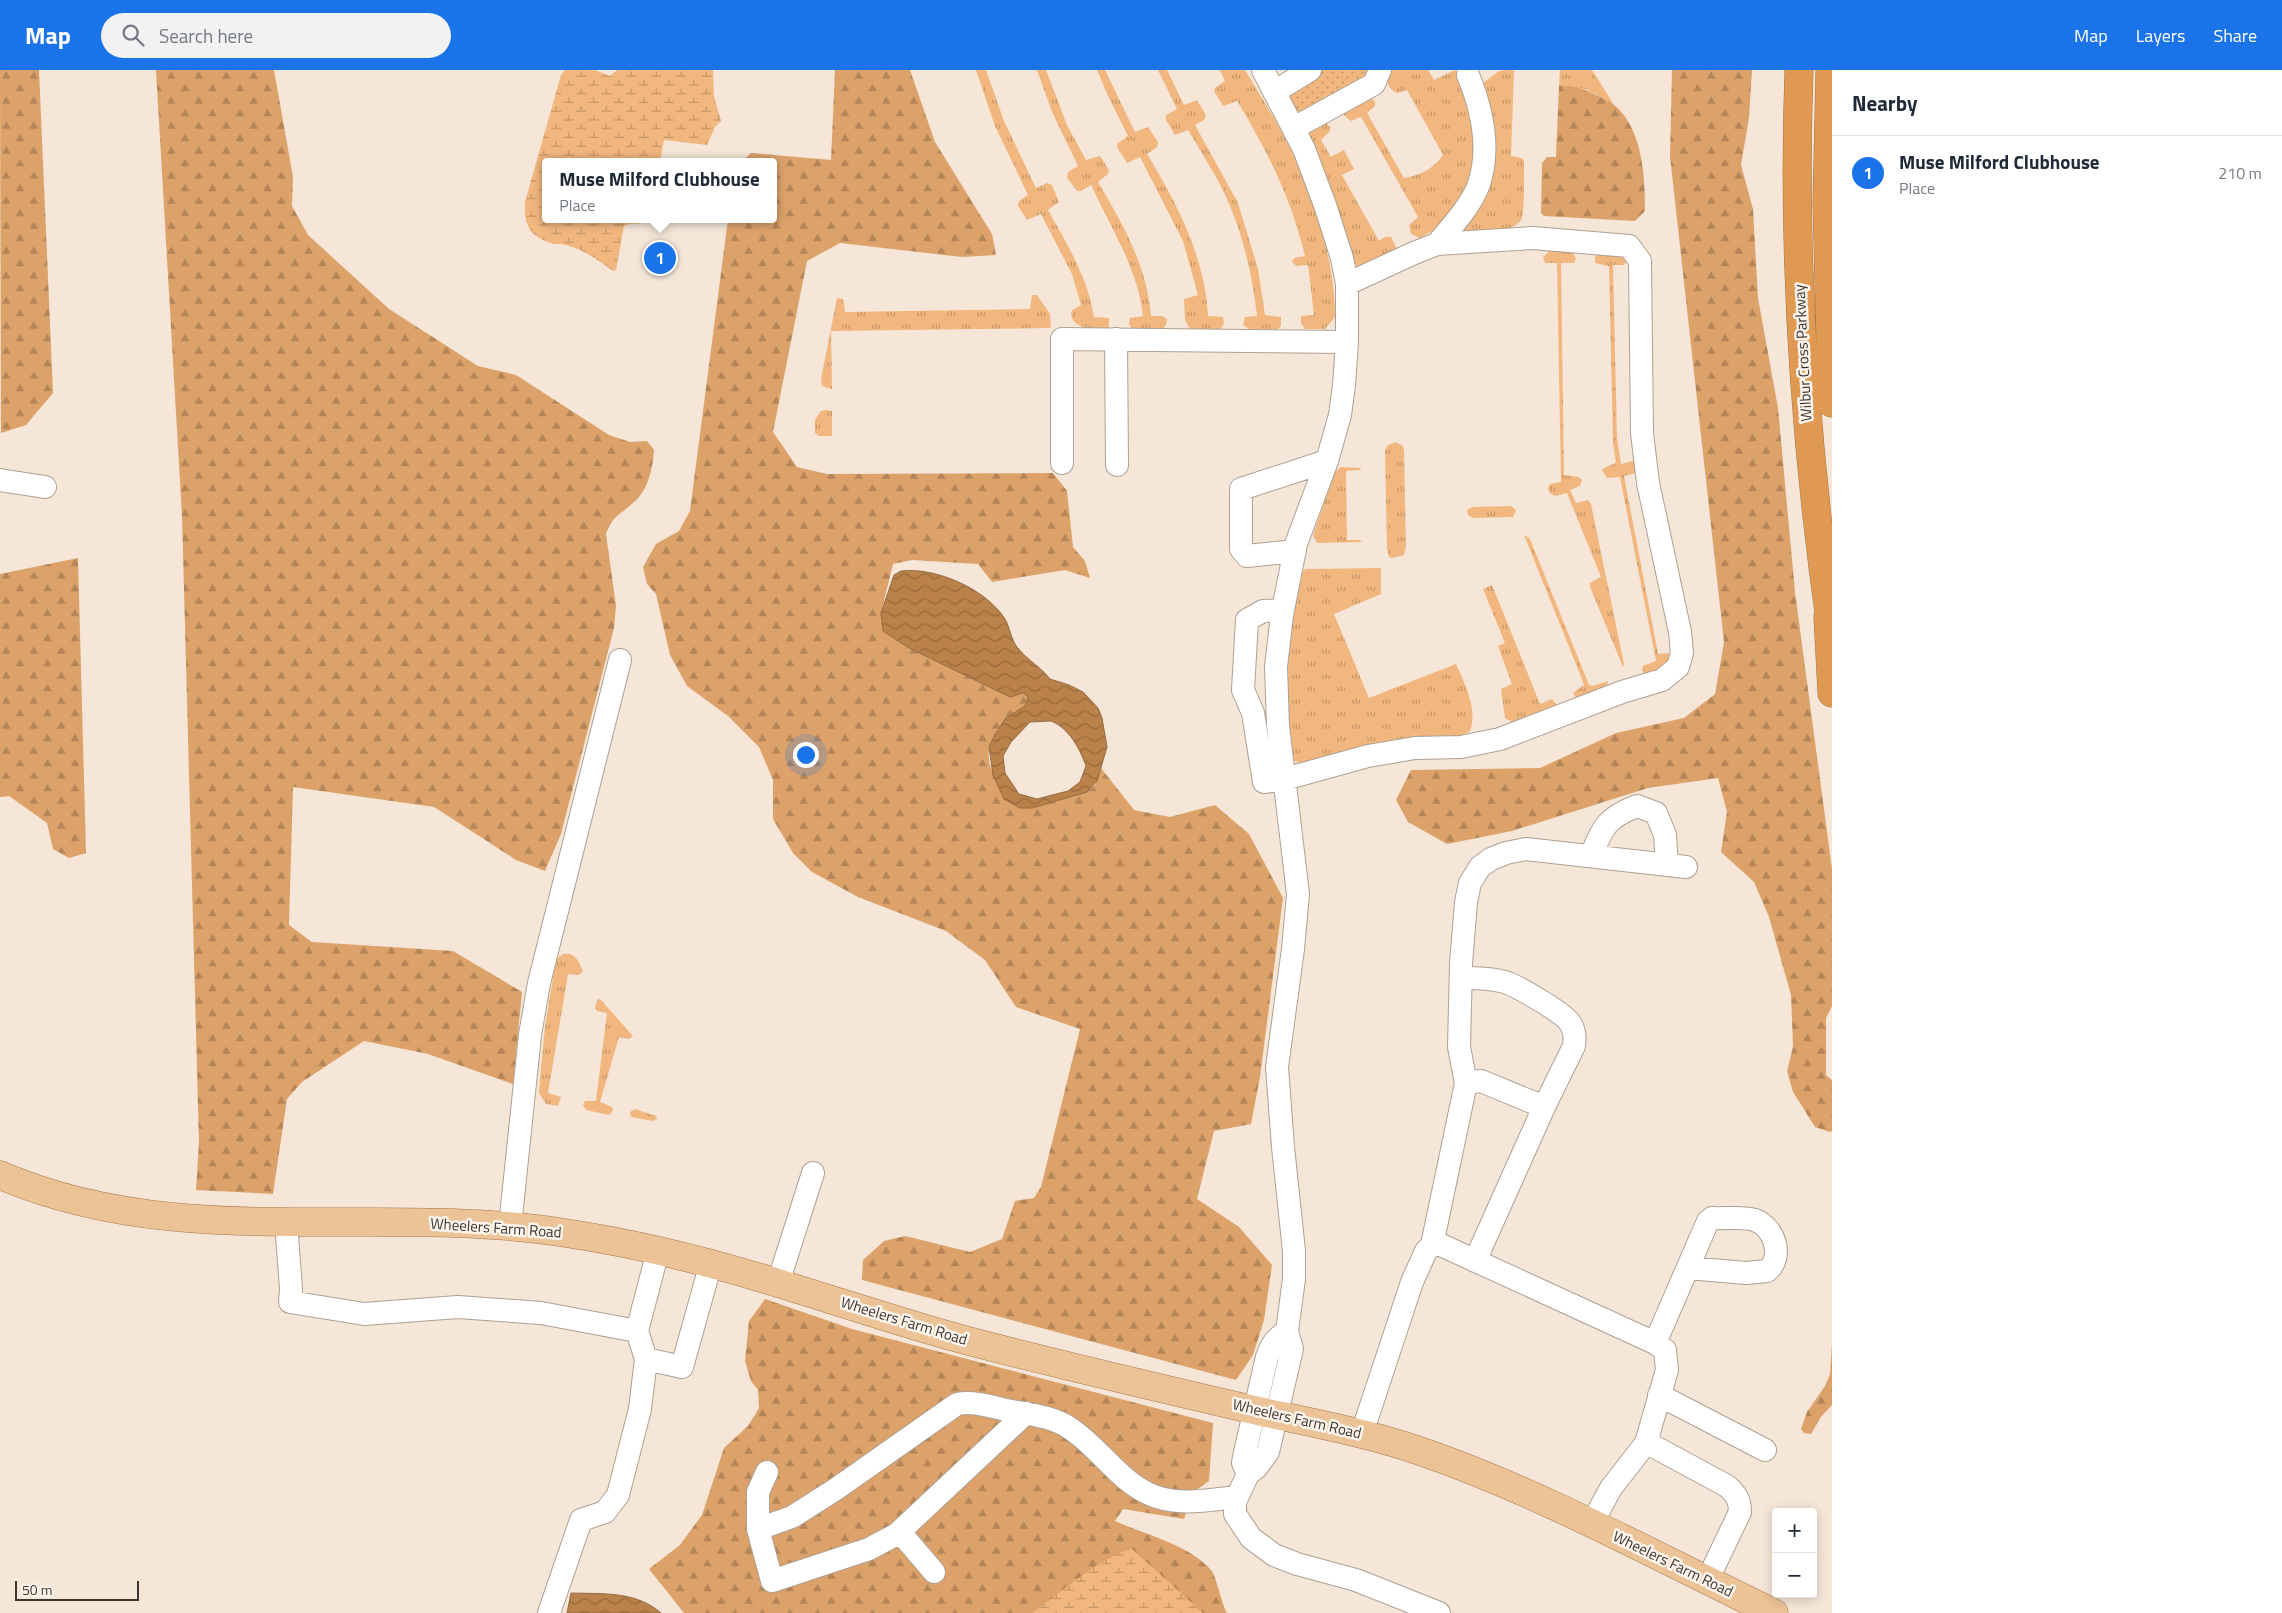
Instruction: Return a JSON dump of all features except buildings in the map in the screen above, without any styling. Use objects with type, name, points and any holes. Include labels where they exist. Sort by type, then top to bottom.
[{"type":"highway","points":[[1782,70],[1786,210],[1791,258],[1800,312]]},
{"type":"highway","name":"Wilbur Cross Parkway","points":[[1799,70],[1797,192],[1800,312],[1807,430],[1832,634]]},
{"type":"highway","name":"Wilbur Cross Parkway","points":[[1830,70],[1827,202],[1832,403]]},
{"type":"highway","points":[[1827,202],[1832,247]]},
{"type":"highway","points":[[1828,606],[1832,693]]},
{"type":"main road","name":"Wheelers Farm Road","points":[[0,1175],[66,1197],[137,1213],[210,1221],[387,1221],[510,1226],[560,1232],[711,1263],[959,1339],[1362,1433],[1419,1450],[1479,1473],[1774,1613]]},
{"type":"street","points":[[1262,70],[1294,128],[1325,205],[1342,258],[1347,284],[1347,342],[1340,415],[1327,461],[1316,485],[1295,551],[1283,610],[1276,668],[1278,726],[1286,779],[1298,894],[1293,949],[1277,1067],[1294,1251],[1294,1279],[1287,1331],[1271,1345],[1266,1412],[1243,1462],[1248,1474],[1234,1508],[1236,1519],[1251,1538],[1274,1555],[1356,1580],[1440,1613]]},
{"type":"street","points":[[1274,92],[1310,70]]},
{"type":"street","points":[[1294,128],[1374,84],[1380,70]]},
{"type":"street","points":[[1437,244],[1459,217],[1478,185],[1484,162],[1483,121],[1476,94],[1468,75]]},
{"type":"street","points":[[1283,610],[1263,611],[1247,620],[1243,690],[1253,712],[1264,782],[1286,779],[1368,756],[1415,748],[1461,747],[1500,739],[1622,692],[1662,680],[1678,668],[1682,653],[1680,632],[1648,483],[1642,433],[1640,262],[1629,246],[1533,238],[1437,244],[1347,284]]},
{"type":"street","points":[[1062,463],[1062,338],[1347,342]]},
{"type":"street","points":[[1116,339],[1117,465]]},
{"type":"street","points":[[1295,551],[1247,556],[1242,549],[1241,489],[1327,461]]},
{"type":"street","points":[[0,480],[44,487]]},
{"type":"street","points":[[510,1226],[530,1036],[539,983],[620,660]]},
{"type":"street","points":[[1362,1433],[1412,1282],[1426,1251],[1432,1245],[1466,1083],[1458,1047],[1466,902],[1470,882],[1480,867],[1506,853],[1526,849],[1677,866],[1656,813],[1637,806],[1616,814],[1602,830],[1591,856]]},
{"type":"street","points":[[1461,978],[1484,978],[1508,983],[1563,1015],[1572,1025],[1575,1037],[1574,1046],[1544,1107],[1475,1260]]},
{"type":"street","points":[[1466,1083],[1481,1081],[1544,1107]]},
{"type":"street","points":[[778,1283],[813,1173]]},
{"type":"street","points":[[286,1222],[291,1289],[290,1302],[364,1314],[458,1307],[541,1313],[637,1331]]},
{"type":"street","points":[[1432,1245],[1441,1245],[1475,1260],[1664,1348],[1667,1360],[1646,1443],[1611,1488],[1591,1525]]},
{"type":"street","points":[[549,1613],[581,1520],[605,1512],[618,1495],[640,1409],[646,1359],[637,1331],[658,1251]]},
{"type":"street","points":[[646,1359],[682,1367],[711,1263]]},
{"type":"street","points":[[1655,1343],[1688,1268]]},
{"type":"street","points":[[1659,1395],[1765,1450]]},
{"type":"street","points":[[758,1529],[792,1517],[836,1489],[957,1404],[968,1402],[1054,1420],[1070,1428],[1126,1480],[1148,1493],[1169,1500],[1198,1501],[1237,1497]]},
{"type":"street","points":[[767,1472],[758,1492],[758,1529],[772,1581],[869,1550],[900,1532],[1026,1414]]},
{"type":"street","points":[[1646,1443],[1727,1486],[1736,1495],[1740,1503],[1740,1512],[1707,1581]]},
{"type":"street","points":[[900,1532],[934,1572]]},
{"type":"green space","points":[[0,70],[39,70],[53,393],[26,425],[1,433]]},
{"type":"green space","points":[[156,70],[274,70],[293,177],[292,206],[308,235],[389,309],[478,366],[516,375],[609,435],[630,442],[647,441],[654,450],[651,472],[646,486],[638,498],[617,516],[606,534],[616,606],[614,628],[561,834],[545,871],[516,860],[434,807],[293,787],[289,925],[312,942],[453,951],[522,992],[513,1084],[428,1054],[364,1041],[302,1082],[287,1099],[273,1194],[196,1190],[199,1143],[182,516]]},
{"type":"green space","points":[[565,70],[595,70],[610,76],[617,70],[713,70],[714,96],[721,121],[715,127],[707,145],[664,140],[661,158],[542,158],[542,223],[643,223],[624,226],[616,270],[613,271],[579,249],[564,244],[553,244],[537,237],[529,228],[525,216],[525,202],[561,75]]},
{"type":"green space","points":[[835,70],[910,70],[935,142],[992,234],[996,255],[962,257],[840,243],[807,261],[773,432],[797,467],[827,474],[1053,473],[1067,491],[1073,547],[1085,561],[1090,578],[1065,570],[992,582],[978,564],[912,560],[893,564],[881,613],[883,631],[909,648],[1008,696],[1011,697],[1022,693],[1028,696],[1026,705],[1009,716],[996,732],[991,741],[989,761],[994,774],[1032,808],[1087,792],[1095,785],[1101,768],[1134,810],[1170,817],[1215,805],[1249,834],[1283,898],[1260,1077],[1251,1124],[1214,1131],[1197,1199],[1239,1227],[1272,1265],[1264,1320],[1253,1355],[1236,1380],[862,1280],[863,1260],[884,1241],[905,1236],[970,1252],[1002,1239],[1015,1201],[1034,1198],[1041,1187],[1080,1029],[1016,1007],[985,960],[946,931],[858,897],[812,872],[793,853],[773,819],[773,780],[759,747],[728,716],[687,686],[670,655],[656,594],[647,584],[643,567],[656,544],[679,531],[690,511],[727,223],[777,223],[777,158],[745,158],[751,153],[831,160]]},
{"type":"green space","points":[[976,70],[986,70],[1004,121],[1036,188],[1047,183],[1052,185],[1059,202],[1048,210],[1082,275],[1094,317],[1109,318],[1109,329],[1084,327],[1074,321],[1072,310],[1081,305],[1072,274],[1041,214],[1027,220],[1018,206],[1019,201],[1028,195],[995,126]]},
{"type":"green space","points":[[1037,70],[1046,70],[1067,125],[1086,160],[1100,156],[1109,170],[1108,174],[1098,182],[1125,230],[1139,263],[1145,280],[1151,316],[1162,316],[1167,319],[1166,325],[1162,330],[1132,329],[1129,324],[1130,318],[1143,316],[1136,282],[1130,265],[1091,185],[1081,191],[1077,191],[1067,178],[1068,172],[1078,166],[1052,112]]},
{"type":"green space","points":[[1097,70],[1105,70],[1135,132],[1148,127],[1158,142],[1157,147],[1147,154],[1169,192],[1188,231],[1206,294],[1208,316],[1223,317],[1224,323],[1221,329],[1190,329],[1185,320],[1184,299],[1198,295],[1183,241],[1140,157],[1127,163],[1117,147],[1118,143],[1128,136]]},
{"type":"green space","points":[[1158,70],[1167,70],[1184,105],[1197,100],[1206,115],[1204,120],[1195,125],[1238,203],[1258,269],[1265,315],[1281,317],[1281,326],[1278,329],[1249,329],[1243,325],[1245,317],[1257,316],[1249,267],[1236,220],[1223,190],[1188,130],[1175,135],[1166,120],[1166,115],[1177,109]]},
{"type":"green space","points":[[1220,70],[1245,70],[1286,139],[1305,181],[1324,238],[1332,278],[1335,317],[1325,329],[1305,329],[1301,323],[1301,316],[1314,315],[1308,265],[1296,266],[1292,262],[1294,258],[1305,256],[1293,214],[1268,157],[1237,101],[1223,106],[1214,91],[1215,88],[1225,81]]},
{"type":"green space","points":[[1321,70],[1371,70],[1370,73],[1299,115],[1286,94]]},
{"type":"green space","points":[[1387,70],[1428,70],[1434,80],[1455,70],[1463,84],[1477,140],[1469,186],[1437,228],[1420,238],[1411,234],[1409,225],[1418,217],[1361,117],[1351,121],[1344,115],[1344,112],[1371,97],[1375,102],[1375,106],[1367,113],[1404,178],[1426,171],[1439,160],[1443,155],[1407,90],[1397,93],[1389,87]]},
{"type":"green space","points":[[1514,70],[1511,156],[1522,158],[1524,161],[1524,192],[1521,220],[1516,225],[1501,230],[1457,231],[1468,220],[1483,83],[1499,71]]},
{"type":"green space","points":[[1560,70],[1592,70],[1613,103],[1585,89],[1559,86]]},
{"type":"green space","points":[[1672,70],[1752,70],[1749,118],[1741,165],[1753,209],[1758,298],[1778,408],[1795,592],[1832,869],[1832,1006],[1826,1018],[1826,1075],[1832,1080],[1832,1131],[1830,1132],[1815,1127],[1793,1092],[1787,1071],[1793,1047],[1791,995],[1769,917],[1754,882],[1721,852],[1727,812],[1718,778],[1648,788],[1512,831],[1447,844],[1408,822],[1396,800],[1411,770],[1540,768],[1616,733],[1684,718],[1715,694],[1724,642],[1670,156]]},
{"type":"green space","points":[[1559,86],[1578,88],[1610,101],[1623,114],[1631,126],[1640,153],[1644,183],[1645,211],[1635,221],[1544,216],[1541,213],[1542,163],[1547,157],[1556,157]]},
{"type":"green space","points":[[1326,123],[1330,127],[1330,131],[1321,140],[1331,157],[1344,150],[1354,169],[1342,175],[1379,241],[1385,237],[1391,237],[1397,249],[1360,269],[1354,263],[1334,196],[1310,137],[1310,131]]},
{"type":"green space","points":[[1550,249],[1572,251],[1576,259],[1574,263],[1561,263],[1564,475],[1579,477],[1582,480],[1580,486],[1570,490],[1576,503],[1588,500],[1591,504],[1624,664],[1623,667],[1590,587],[1590,583],[1601,577],[1567,493],[1555,496],[1550,493],[1548,488],[1550,484],[1561,482],[1557,263],[1545,263],[1543,258]]},
{"type":"green space","points":[[1599,252],[1621,252],[1628,260],[1624,265],[1613,265],[1617,438],[1621,464],[1633,461],[1637,464],[1636,473],[1624,476],[1658,654],[1668,653],[1673,657],[1655,672],[1644,675],[1643,666],[1656,661],[1620,477],[1607,478],[1602,470],[1616,463],[1613,443],[1609,266],[1595,263],[1595,256]]},
{"type":"green space","points":[[1032,295],[1037,295],[1050,314],[1051,328],[831,331],[832,389],[822,386],[821,379],[837,298],[843,299],[845,312],[1030,309]]},
{"type":"green space","points":[[821,411],[832,411],[832,436],[819,436],[815,433],[815,420]]},
{"type":"green space","points":[[1395,442],[1403,446],[1404,451],[1406,547],[1404,555],[1392,558],[1389,557],[1387,549],[1385,451],[1387,446]]},
{"type":"green space","points":[[1341,467],[1361,468],[1360,470],[1346,471],[1347,540],[1360,540],[1362,542],[1317,543],[1313,535],[1335,472]]},
{"type":"green space","points":[[1511,506],[1516,510],[1513,517],[1473,518],[1468,515],[1467,510],[1472,507]]},
{"type":"green space","points":[[1524,535],[1530,539],[1589,685],[1593,686],[1608,681],[1607,687],[1581,699],[1576,698],[1573,693],[1584,685],[1582,679]]},
{"type":"green space","points":[[78,558],[86,853],[69,858],[53,849],[47,823],[9,796],[0,797],[0,574]]},
{"type":"green space","points":[[1381,568],[1381,594],[1334,614],[1369,698],[1456,664],[1471,705],[1472,723],[1470,731],[1458,738],[1299,763],[1293,760],[1287,744],[1286,690],[1293,605],[1300,573],[1306,569]]},
{"type":"green space","points":[[1492,585],[1540,704],[1552,699],[1557,705],[1514,723],[1505,718],[1501,689],[1512,684],[1498,646],[1505,643],[1483,589]]},
{"type":"green space","points":[[563,954],[574,956],[583,971],[579,975],[568,974],[548,1093],[561,1097],[558,1106],[546,1104],[539,1093],[545,1027],[556,959]]},
{"type":"green space","points":[[600,999],[633,1036],[629,1039],[619,1037],[600,1102],[612,1107],[613,1111],[609,1115],[586,1110],[583,1105],[585,1101],[596,1101],[607,1013],[597,1011],[595,1008],[597,1000]]},
{"type":"green space","points":[[635,1109],[656,1116],[657,1119],[653,1121],[631,1117],[630,1112]]},
{"type":"green space","points":[[765,1299],[852,1329],[1213,1423],[1209,1481],[1193,1492],[1184,1519],[1123,1509],[1115,1521],[1166,1541],[1202,1561],[1213,1573],[1227,1613],[684,1613],[649,1569],[680,1545],[702,1515],[724,1448],[748,1426],[759,1408],[758,1390],[751,1381],[745,1361],[749,1321]]},
{"type":"green space","points":[[1832,1343],[1832,1405],[1821,1417],[1811,1434],[1804,1433],[1801,1429],[1807,1412],[1825,1386],[1830,1374]]},
{"type":"green space","points":[[1132,1549],[1203,1613],[1032,1613],[1093,1568],[1120,1553]]},
{"type":"water","points":[[901,571],[929,573],[959,582],[986,598],[1005,619],[1015,644],[1025,656],[1050,679],[1083,692],[1098,708],[1102,718],[1107,747],[1097,781],[1087,792],[1032,808],[1020,808],[1004,799],[993,775],[989,747],[1006,718],[1026,705],[1028,696],[1022,693],[1011,697],[1008,696],[909,648],[883,631],[881,613],[894,575]],"holes":[[[1051,721],[1057,724],[1073,740],[1084,759],[1086,766],[1080,782],[1068,791],[1037,799],[1019,794],[1005,773],[1003,756],[1011,742],[1030,722]]]},
{"type":"water","points":[[571,1593],[630,1597],[651,1606],[661,1613],[567,1613]]},
{"type":"place","name":"Muse Milford Clubhouse","points":[[660,258]]}]
